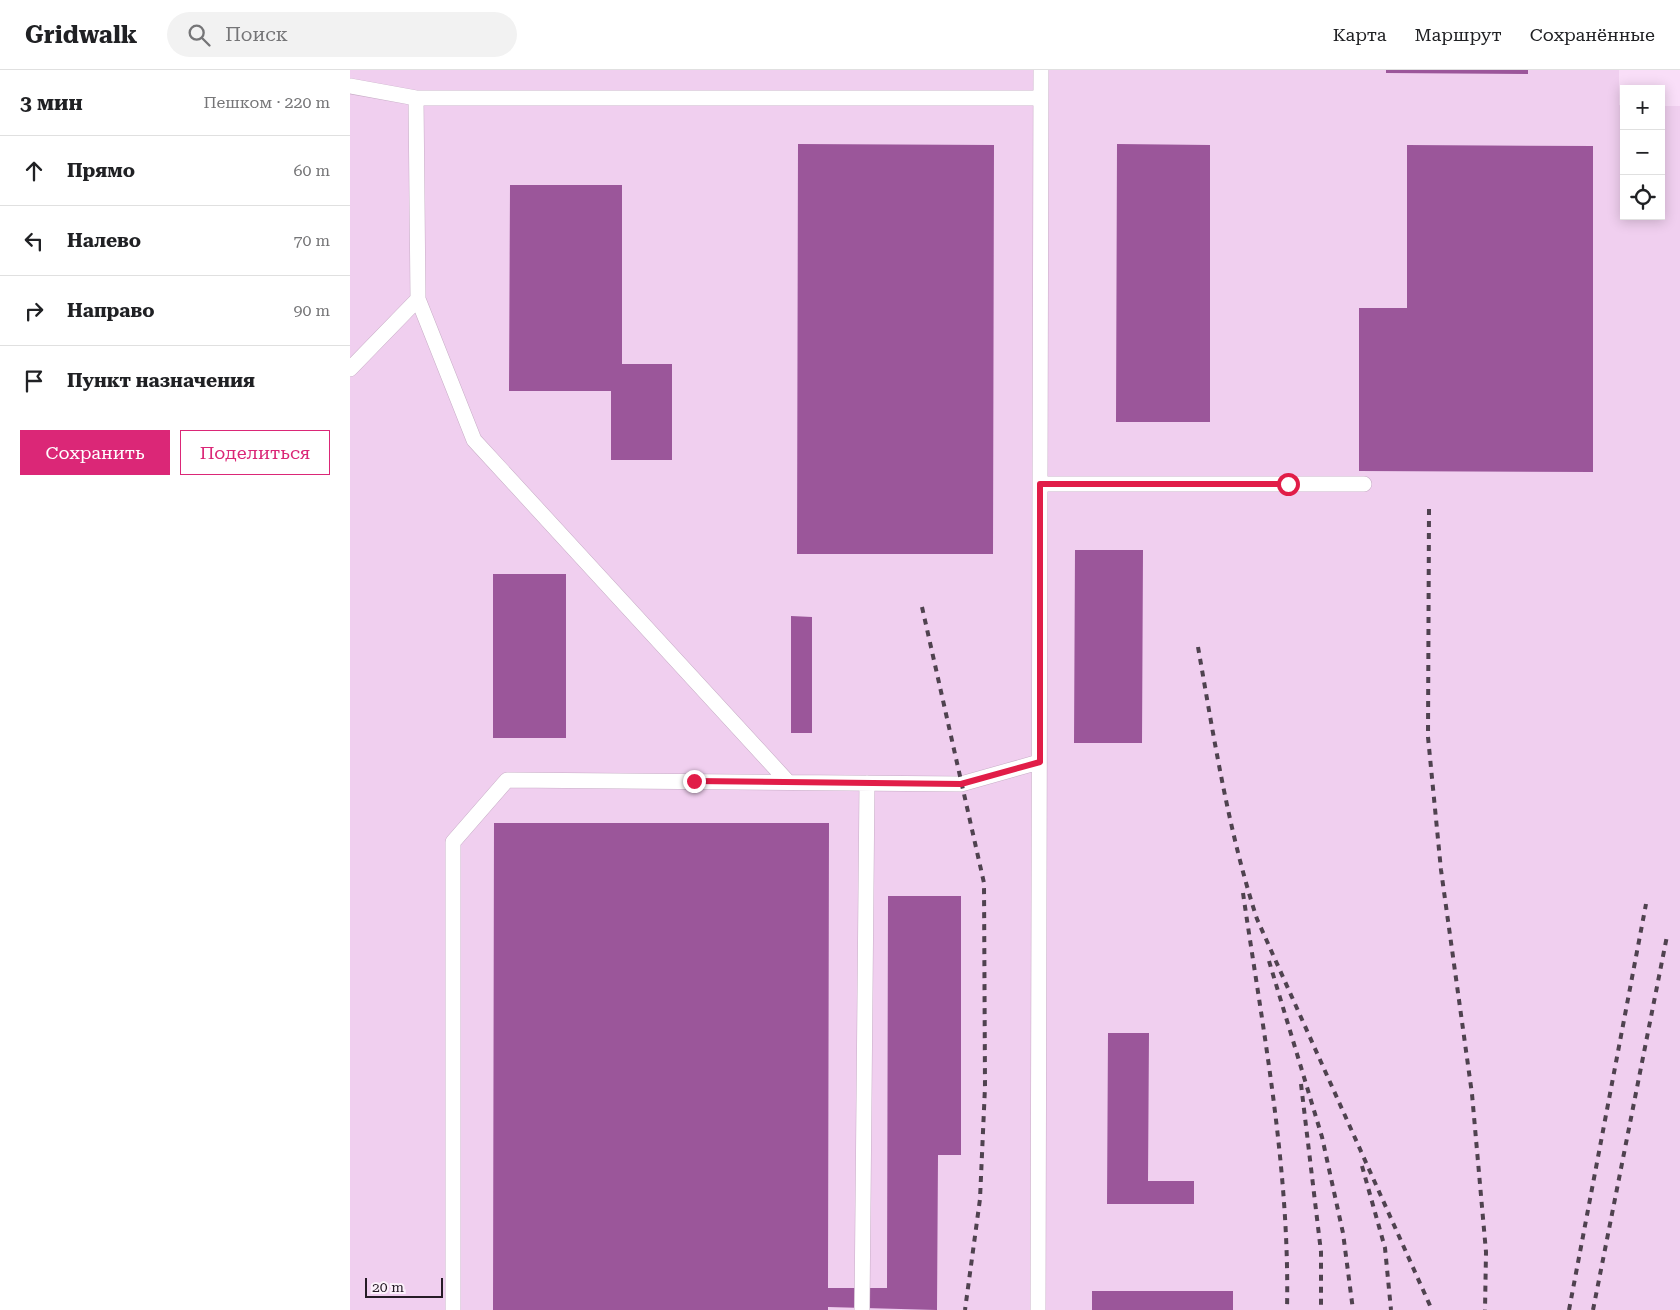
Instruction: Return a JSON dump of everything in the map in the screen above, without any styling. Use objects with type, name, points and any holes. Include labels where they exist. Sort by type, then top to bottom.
[{"type":"lane","points":[[1038,1310],[1041,70]]},
{"type":"lane","points":[[350,86],[416,98],[1041,98]]},
{"type":"lane","points":[[416,98],[418,299],[474,440],[788,782]]},
{"type":"lane","points":[[350,369],[418,299]]},
{"type":"lane","points":[[1040,484],[1364,484]]},
{"type":"lane","points":[[452,1310],[453,842],[507,780],[961,784],[1040,762]]},
{"type":"lane","points":[[862,1310],[867,783]]},
{"type":"shaded area","points":[[350,70],[1619,70],[1620,220],[1665,220],[1665,106],[1680,106],[1680,1310],[350,1310]]},
{"type":"building","points":[[1386,70],[1528,70],[1528,74],[1386,73]]},
{"type":"building","points":[[798,144],[994,145],[993,554],[797,554]]},
{"type":"building","points":[[1117,144],[1210,145],[1210,422],[1116,422]]},
{"type":"building","points":[[1407,145],[1593,146],[1593,472],[1359,471],[1359,308],[1407,308]]},
{"type":"building","points":[[510,185],[622,185],[622,364],[672,364],[672,460],[611,460],[611,391],[509,391]]},
{"type":"building","points":[[1075,550],[1143,550],[1142,743],[1074,743]]},
{"type":"building","points":[[493,574],[566,574],[566,738],[493,738]]},
{"type":"building","points":[[791,616],[812,617],[812,733],[791,733]]},
{"type":"building","points":[[494,823],[829,823],[828,1288],[887,1288],[888,896],[961,896],[961,1155],[938,1155],[937,1310],[828,1307],[828,1310],[493,1310]]},
{"type":"building","points":[[1108,1033],[1149,1033],[1148,1181],[1194,1181],[1194,1204],[1107,1204]]},
{"type":"building","points":[[1092,1291],[1233,1291],[1233,1310],[1092,1310]]},
{"type":"railway","points":[[1429,509],[1428,737],[1441,870],[1472,1094],[1486,1252],[1485,1310]]},
{"type":"railway","points":[[922,607],[984,883],[985,1087],[980,1199],[965,1310]]},
{"type":"railway","points":[[1198,647],[1230,818],[1257,919],[1432,1310]]},
{"type":"railway","points":[[1243,893],[1267,1049],[1280,1153],[1287,1258],[1287,1310]]},
{"type":"railway","points":[[1569,1310],[1646,904]]},
{"type":"railway","points":[[1593,1310],[1667,936]]},
{"type":"railway","points":[[1269,961],[1322,1137],[1343,1233],[1353,1310]]},
{"type":"railway","points":[[1301,1084],[1321,1252],[1321,1310]]},
{"type":"railway","points":[[1362,1166],[1385,1248],[1391,1310]]},
{"type":"route","points":[[694,781],[961,784],[1040,762],[1040,484],[1288,484]]}]
